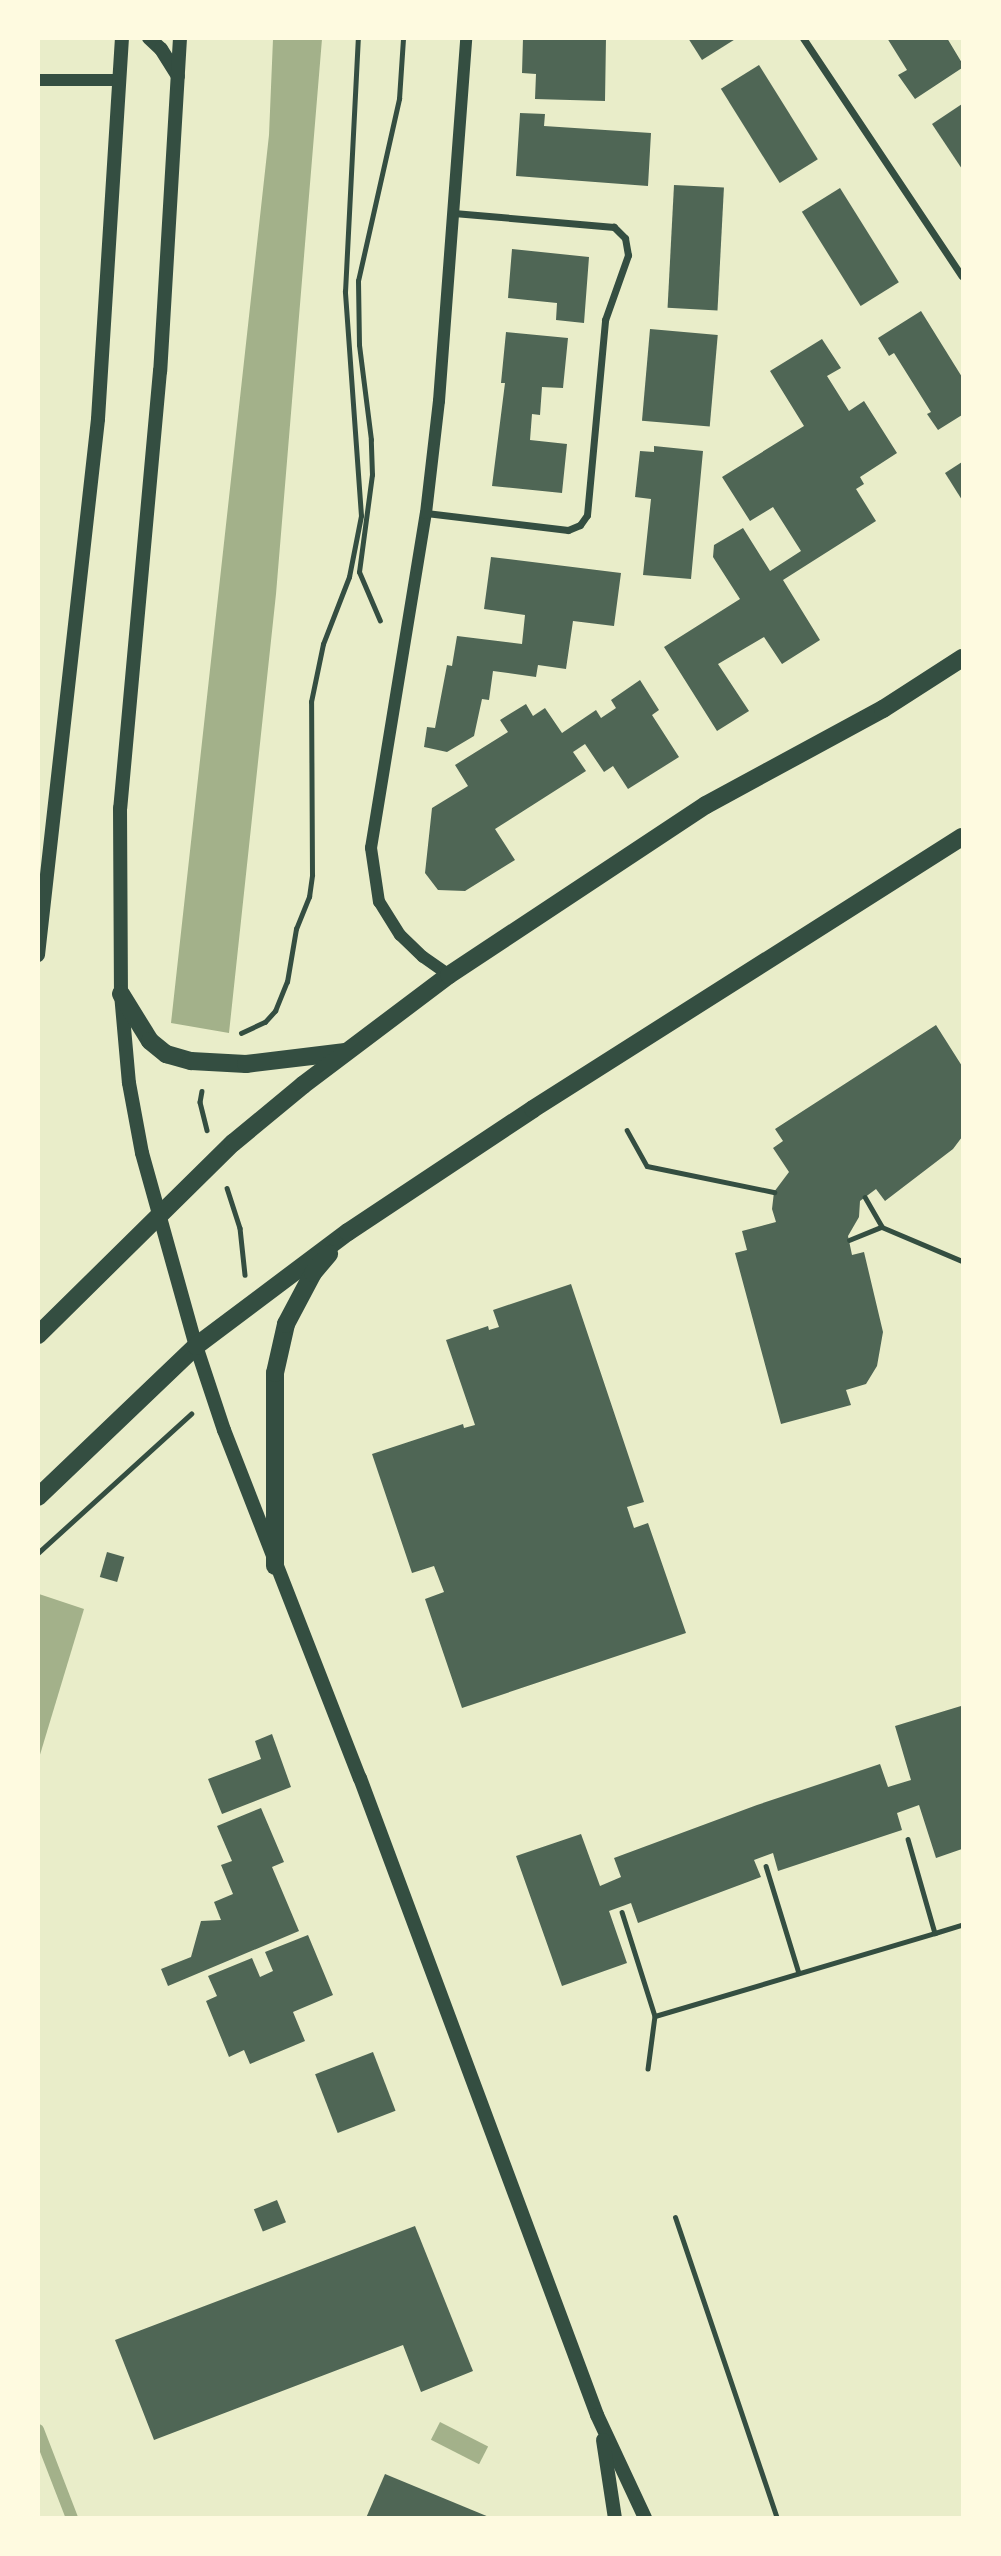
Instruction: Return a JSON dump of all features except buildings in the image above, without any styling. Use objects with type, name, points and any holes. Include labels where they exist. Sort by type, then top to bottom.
[{"type":"main road","points":[[38,955],[100,393],[122,38]]},
{"type":"main road","points":[[149,38],[161,49],[178,76]]},
{"type":"main road","points":[[180,38],[160,371],[120,808],[121,994],[130,1083],[158,1215],[212,1397],[275,1566],[360,1778],[597,2415],[645,2518]]},
{"type":"main road","points":[[38,1335],[217,1157],[345,1052],[449,975],[706,805],[883,709],[962,658]]},
{"type":"main road","points":[[38,1497],[196,1346],[348,1232],[533,1109],[961,840]]},
{"type":"main road","points":[[121,994],[139,1026],[166,1054],[214,1064],[246,1064],[345,1052]]},
{"type":"main road","points":[[275,1566],[273,1412],[277,1361],[286,1324],[313,1273],[348,1232]]},
{"type":"main road","points":[[597,2415],[615,2518]]},
{"type":"street","points":[[449,975],[423,957],[400,935],[379,902],[371,848],[426,513],[454,213],[466,38]]},
{"type":"street","points":[[803,38],[962,276]]},
{"type":"street","points":[[38,80],[120,80]]},
{"type":"street","points":[[426,513],[568,530],[580,525],[587,515],[605,320],[628,256],[625,238],[614,228],[454,213]]},
{"type":"lane","points":[[675,2217],[777,2518]]},
{"type":"path","points":[[248,1306],[240,1228],[200,1102],[202,1087],[226,1043],[265,1021],[275,1011],[287,982],[296,929],[309,897],[312,875],[311,702],[323,644],[349,577],[361,516],[345,292],[358,38]]},
{"type":"path","points":[[380,623],[359,572],[369,517],[372,475],[359,345],[358,281],[399,99],[403,38]]},
{"type":"path","points":[[627,1130],[647,1166],[774,1192]]},
{"type":"path","points":[[865,1197],[882,1227],[962,1261]]},
{"type":"path","points":[[849,1240],[882,1227]]},
{"type":"path","points":[[38,1553],[212,1397]]},
{"type":"path","points":[[908,1839],[935,1933]]},
{"type":"path","points":[[766,1866],[799,1973]]},
{"type":"path","points":[[622,1912],[655,2015],[648,2068]]},
{"type":"path","points":[[655,2015],[962,1925]]},
{"type":"shaded area","points":[[273,39],[322,39],[276,594],[229,1033],[171,1023],[269,135]]},
{"type":"shaded area","points":[[38,1594],[84,1609],[39,1758]]},
{"type":"shaded area","points":[[440,2422],[488,2447],[479,2464],[431,2440]]},
{"type":"waterway","points":[[38,2430],[72,2518]]}]
